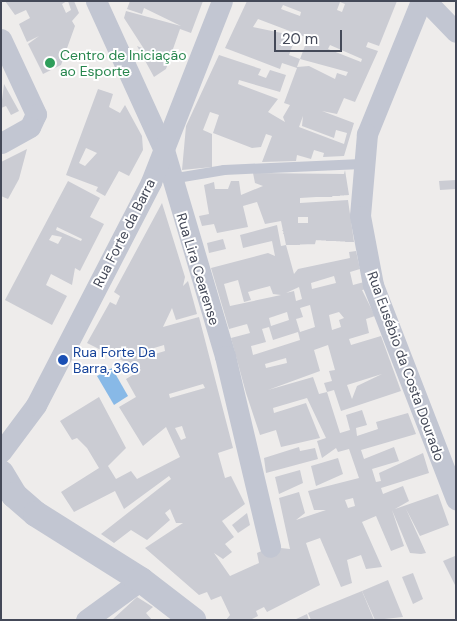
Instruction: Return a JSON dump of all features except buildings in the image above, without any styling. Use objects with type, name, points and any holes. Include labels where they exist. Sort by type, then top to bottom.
[{"type":"street","name":"Rua Lira Cearense","points":[[96,1],[164,150],[225,356],[270,547]]},
{"type":"street","name":"Rua Forte da Barra","points":[[1,452],[36,405],[164,150],[222,1]]},
{"type":"street","name":"Rua Eusébio da Costa Dourado","points":[[421,1],[377,107],[362,164],[360,216],[373,286],[456,499]]},
{"type":"street","points":[[426,1],[456,32]]},
{"type":"street","points":[[1,39],[36,114],[30,127],[1,143]]},
{"type":"street","points":[[1,474],[14,495],[36,514],[141,580],[193,620]]},
{"type":"street","points":[[86,620],[141,580]]},
{"type":"lane","points":[[172,179],[224,170],[362,164]]},
{"type":"water","points":[[112,368],[128,396],[114,405],[97,376]]},
{"type":"place","name":"Centro de Iniciação ao Esporte","points":[[50,63]]},
{"type":"place","name":"Rua Forte Da Barra, 366","points":[[63,360]]}]
